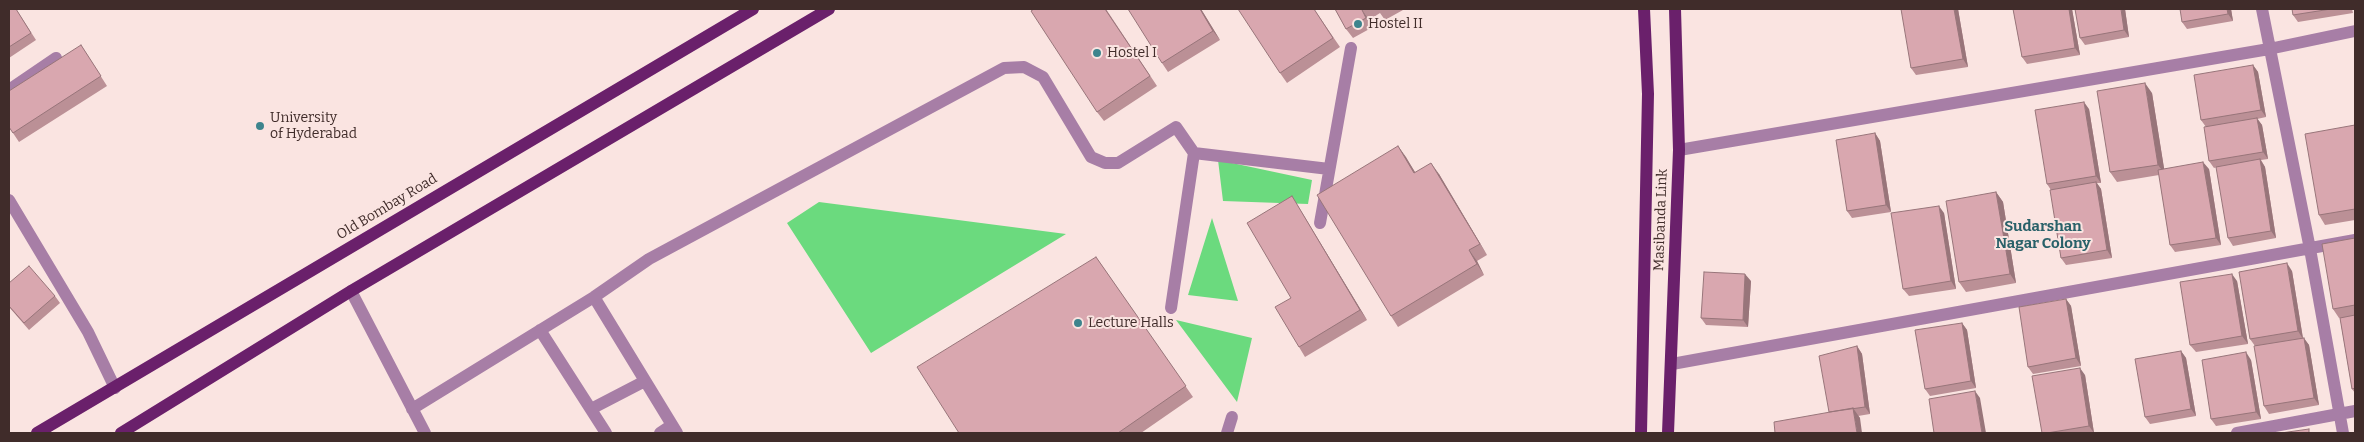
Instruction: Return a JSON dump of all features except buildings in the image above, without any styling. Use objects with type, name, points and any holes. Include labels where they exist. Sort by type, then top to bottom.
[{"type":"main road","name":"Old Bombay Road","points":[[37,433],[753,9]]},
{"type":"main road","points":[[121,433],[350,291],[829,9]]},
{"type":"main road","points":[[1641,433],[1648,94],[1644,9]]},
{"type":"main road","name":"Masibanda Link","points":[[1668,433],[1679,150],[1675,9]]},
{"type":"street","points":[[2262,9],[2310,249],[2341,413],[2343,433]]},
{"type":"street","points":[[1679,150],[2269,49],[2355,31]]},
{"type":"street","points":[[1320,223],[1351,48]]},
{"type":"street","points":[[9,90],[56,58]]},
{"type":"street","points":[[412,409],[594,297],[650,259],[1004,68],[1024,67],[1042,77],[1091,157],[1105,163],[1118,163],[1176,127],[1194,153],[1171,308]]},
{"type":"street","points":[[1194,153],[1329,169]]},
{"type":"street","points":[[9,200],[88,332],[115,388]]},
{"type":"street","points":[[1672,364],[2355,240]]},
{"type":"street","points":[[350,291],[425,433]]},
{"type":"street","points":[[594,297],[675,429],[660,433]]},
{"type":"street","points":[[540,330],[606,433]]},
{"type":"street","points":[[591,409],[645,381]]},
{"type":"street","points":[[2237,433],[2355,411]]},
{"type":"street","points":[[1227,433],[1232,417]]},
{"type":"green space","points":[[1218,160],[1312,180],[1308,204],[1223,201]]},
{"type":"green space","points":[[819,202],[1066,234],[871,353],[787,223]]},
{"type":"green space","points":[[1212,218],[1238,301],[1188,295]]},
{"type":"green space","points":[[1176,320],[1252,338],[1237,402]]},
{"type":"place","name":"Hostel II","points":[[1358,24]]},
{"type":"place","name":"Hostel I","points":[[1097,53]]},
{"type":"place","name":"University of Hyderabad","points":[[260,126]]},
{"type":"place","name":"Lecture Halls","points":[[1078,323]]},
{"type":"district","name":"Sudarshan Nagar Colony","points":[[2043,236]]}]
